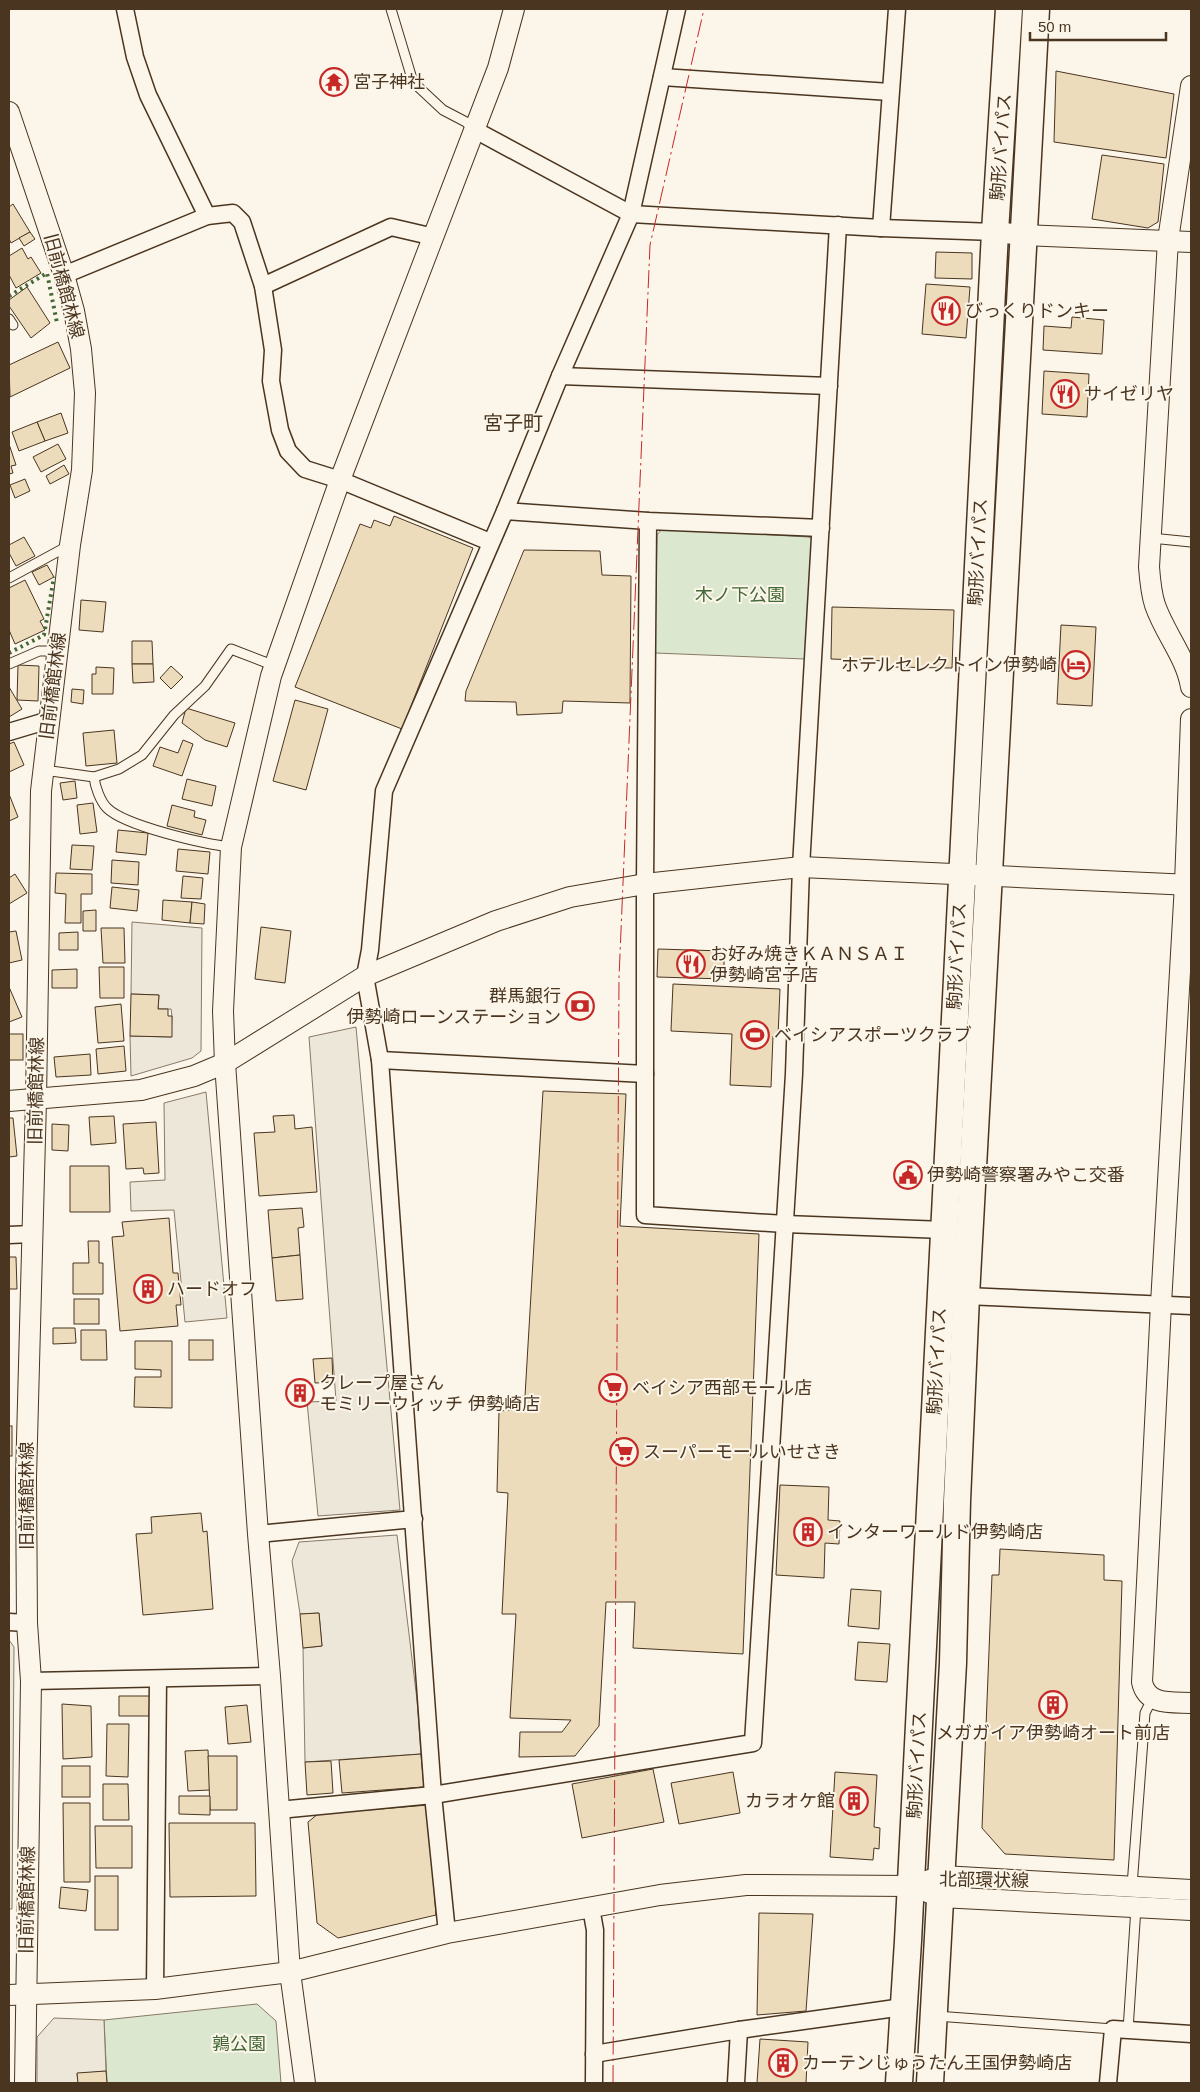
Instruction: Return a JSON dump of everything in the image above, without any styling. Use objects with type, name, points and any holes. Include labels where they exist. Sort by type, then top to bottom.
[{"type":"main road","name":"駒形バイパス","points":[[899,2083],[911,1886],[961,875],[1010,9]]},
{"type":"main road","name":"駒形バイパス","points":[[930,2083],[953,1663],[957,1501],[966,1296],[1036,9]]},
{"type":"street","points":[[125,9],[135,57],[148,95],[208,216]]},
{"type":"street","points":[[305,2083],[290,1972],[225,1063],[224,1011],[231,846],[275,666],[340,480],[498,68],[514,9]]},
{"type":"street","points":[[447,1933],[433,1795],[380,1060],[365,976],[370,950],[384,791],[505,511],[560,376],[631,214],[677,9]]},
{"type":"street","points":[[881,228],[890,92],[898,9]]},
{"type":"street","points":[[662,77],[890,92]]},
{"type":"street","points":[[1191,86],[1168,240],[1149,567],[1151,588],[1156,606],[1185,664],[1191,688]]},
{"type":"street","name":"旧前橋館林線","points":[[9,112],[64,275],[79,340],[85,393],[82,470],[70,545],[41,791],[36,1100],[26,1478],[18,1622],[30,1681],[17,1996],[25,2083]]},
{"type":"street","points":[[474,130],[631,214],[1191,242]]},
{"type":"street","points":[[64,275],[208,216],[233,213],[242,222],[263,286],[273,350],[271,381],[280,430],[288,451],[305,469],[340,480],[490,542]]},
{"type":"street","points":[[279,1810],[433,1795],[753,1743],[794,1074],[801,867],[838,224]]},
{"type":"street","points":[[263,286],[391,227],[434,237]]},
{"type":"street","points":[[560,376],[829,386]]},
{"type":"street","points":[[505,511],[648,521],[822,528]]},
{"type":"street","points":[[648,521],[645,1215],[785,1224],[944,1230]]},
{"type":"street","points":[[1191,719],[1188,885],[1161,1304],[1142,1682],[1146,1693],[1152,1699],[1191,1703]]},
{"type":"street","points":[[9,732],[49,720]]},
{"type":"street","points":[[9,1101],[141,1090],[194,1076],[225,1063],[365,976],[496,921],[570,897],[645,884],[801,867],[1188,885]]},
{"type":"street","points":[[380,1060],[645,1074]]},
{"type":"street","points":[[9,1235],[32,1234]]},
{"type":"street","points":[[966,1296],[1191,1306]]},
{"type":"street","points":[[258,1534],[414,1519]]},
{"type":"street","points":[[30,1681],[270,1676]]},
{"type":"street","points":[[155,1989],[158,1679]]},
{"type":"street","name":"北部環状線","points":[[17,1996],[155,1989],[290,1972],[447,1933],[660,1895],[746,1885],[1132,1886],[1191,1890]]},
{"type":"street","name":"北部環状線","points":[[941,1886],[1136,1907],[1191,1910]]},
{"type":"street","points":[[591,1908],[595,1930],[594,2083]]},
{"type":"street","points":[[594,2054],[739,2030],[904,2007]]},
{"type":"street","points":[[736,2083],[739,2030]]},
{"type":"street","points":[[1108,2083],[1121,2030],[1191,2034]]},
{"type":"lane","points":[[390,9],[413,82],[443,110],[466,122],[474,130]]},
{"type":"lane","points":[[1150,538],[1191,542]]},
{"type":"lane","points":[[9,578],[70,545]]},
{"type":"lane","points":[[43,770],[94,777],[119,769],[142,755],[174,715],[205,686],[231,649],[275,666]]},
{"type":"lane","points":[[9,664],[39,651],[58,651]]},
{"type":"lane","points":[[94,777],[95,785],[106,807],[118,817],[210,845],[231,846]]},
{"type":"lane","points":[[1132,1886],[1145,1713],[1152,1699]]},
{"type":"lane","points":[[933,2016],[1121,2030],[1136,1907]]},
{"type":"green space","name":"木ノ下公園","points":[[662,529],[809,537],[813,541],[805,659],[655,653],[657,535]]},
{"type":"green space","name":"鶉公園","points":[[257,2004],[276,2021],[281,2083],[107,2083],[104,2020]]},
{"type":"shaded area","points":[[132,922],[202,928],[201,1051],[192,1058],[131,1076],[130,1036],[171,1037],[172,1016],[171,1009],[158,1009],[159,995],[131,994]]},
{"type":"shaded area","points":[[356,1027],[400,1510],[318,1516],[307,1402],[336,1401],[309,1037]]},
{"type":"shaded area","points":[[206,1092],[227,1318],[185,1322],[174,1210],[131,1211],[130,1182],[165,1180],[164,1103]]},
{"type":"shaded area","points":[[397,1535],[417,1700],[421,1754],[305,1762],[303,1648],[322,1646],[319,1613],[300,1614],[292,1561],[299,1542]]},
{"type":"shaded area","points":[[9,1640],[14,1647],[12,1909],[9,1909]]},
{"type":"shaded area","points":[[54,2018],[104,2020],[106,2071],[77,2074],[78,2083],[37,2083],[37,2037]]},
{"type":"building","points":[[1056,71],[1174,94],[1166,158],[1054,142]]},
{"type":"building","points":[[1102,155],[1164,164],[1158,222],[1148,228],[1092,219]]},
{"type":"building","points":[[13,204],[30,232],[11,243],[9,239],[9,207]]},
{"type":"building","points":[[30,232],[35,239],[24,246],[19,238]]},
{"type":"building","points":[[22,248],[28,259],[31,257],[41,273],[16,288],[9,275],[9,256]]},
{"type":"building","points":[[936,252],[972,253],[972,279],[935,278]]},
{"type":"building","name":"びっくりドンキー","points":[[926,284],[970,287],[966,338],[922,334]]},
{"type":"building","points":[[27,287],[50,323],[31,338],[9,306],[9,300]]},
{"type":"building","points":[[1072,317],[1104,320],[1102,354],[1043,350],[1044,326],[1071,328]]},
{"type":"building","points":[[58,342],[70,368],[10,397],[9,365]]},
{"type":"building","name":"サイゼリヤ","points":[[1044,371],[1089,374],[1087,417],[1042,414]]},
{"type":"building","points":[[61,413],[68,433],[45,441],[37,422]]},
{"type":"building","points":[[37,422],[45,441],[19,451],[12,432]]},
{"type":"building","points":[[9,444],[16,465],[11,466],[13,473],[9,474]]},
{"type":"building","points":[[58,444],[66,459],[41,472],[33,457]]},
{"type":"building","points":[[64,465],[69,474],[50,484],[46,476]]},
{"type":"building","points":[[25,479],[30,491],[15,498],[10,485]]},
{"type":"building","points":[[394,516],[473,548],[402,729],[295,687],[360,524],[371,528],[374,520],[390,526]]},
{"type":"building","points":[[24,537],[35,556],[16,566],[9,553],[9,545]]},
{"type":"building","points":[[524,550],[600,551],[602,575],[631,576],[630,703],[563,701],[562,713],[517,715],[516,702],[465,701],[466,691]]},
{"type":"building","points":[[47,565],[54,577],[39,585],[32,572]]},
{"type":"building","points":[[25,580],[44,619],[40,621],[45,630],[15,644],[9,630],[9,588]]},
{"type":"building","points":[[81,600],[106,602],[103,632],[79,630]]},
{"type":"building","points":[[832,607],[954,610],[952,668],[888,667],[888,661],[831,659]]},
{"type":"building","name":"ホテルセレクトイン伊勢崎","points":[[1061,625],[1096,627],[1092,706],[1057,704]]},
{"type":"building","points":[[132,641],[152,641],[153,664],[132,664]]},
{"type":"building","points":[[132,664],[153,664],[154,682],[133,683]]},
{"type":"building","points":[[18,665],[39,666],[38,701],[17,700]]},
{"type":"building","points":[[171,666],[183,677],[171,689],[160,678]]},
{"type":"building","points":[[96,667],[114,668],[113,694],[92,694],[92,674],[96,674]]},
{"type":"building","points":[[9,687],[22,709],[9,717]]},
{"type":"building","points":[[72,689],[84,690],[83,704],[71,702]]},
{"type":"building","points":[[295,700],[328,709],[306,790],[273,781]]},
{"type":"building","points":[[186,708],[235,723],[227,747],[205,740],[182,723]]},
{"type":"building","points":[[114,730],[117,763],[86,766],[83,733]]},
{"type":"building","points":[[183,740],[193,744],[182,776],[153,766],[160,747],[178,753]]},
{"type":"building","points":[[14,742],[24,765],[9,772],[9,744]]},
{"type":"building","points":[[187,779],[216,786],[212,806],[182,799]]},
{"type":"building","points":[[75,781],[77,798],[63,800],[60,783]]},
{"type":"building","points":[[9,794],[18,817],[9,821]]},
{"type":"building","points":[[93,803],[97,832],[80,834],[77,805]]},
{"type":"building","points":[[172,805],[195,811],[194,817],[206,820],[202,835],[167,826]]},
{"type":"building","points":[[118,830],[148,833],[146,855],[116,852]]},
{"type":"building","points":[[72,845],[94,846],[92,870],[70,869]]},
{"type":"building","points":[[178,849],[210,852],[208,874],[176,871]]},
{"type":"building","points":[[112,860],[139,862],[138,885],[111,883]]},
{"type":"building","points":[[56,873],[92,874],[92,894],[81,894],[81,923],[65,923],[66,894],[55,893]]},
{"type":"building","points":[[15,874],[27,893],[9,904],[9,878]]},
{"type":"building","points":[[183,876],[203,878],[201,899],[181,898]]},
{"type":"building","points":[[112,887],[139,890],[137,911],[110,908]]},
{"type":"building","points":[[163,900],[192,902],[190,923],[162,920]]},
{"type":"building","points":[[192,902],[205,904],[204,924],[190,923]]},
{"type":"building","points":[[96,910],[96,931],[83,931],[83,911]]},
{"type":"building","points":[[261,927],[291,931],[285,983],[255,979]]},
{"type":"building","points":[[101,928],[124,928],[125,963],[103,963]]},
{"type":"building","points":[[16,931],[22,960],[9,963],[9,932]]},
{"type":"building","points":[[78,932],[78,950],[59,950],[59,933]]},
{"type":"building","name":"お好み焼きＫＡＮＳＡＩ 伊勢崎宮子店","points":[[658,949],[724,951],[724,979],[657,977]]},
{"type":"building","points":[[99,967],[124,967],[124,998],[100,998]]},
{"type":"building","points":[[77,969],[77,988],[52,988],[52,970]]},
{"type":"building","name":"ベイシアスポーツクラブ","points":[[673,984],[780,989],[778,1037],[773,1036],[771,1087],[730,1085],[732,1034],[671,1031]]},
{"type":"building","points":[[9,987],[22,1017],[9,1022]]},
{"type":"building","points":[[131,994],[159,995],[158,1009],[168,1009],[168,1016],[172,1016],[172,1037],[130,1036]]},
{"type":"building","points":[[121,1004],[124,1041],[98,1043],[95,1007]]},
{"type":"building","points":[[9,1034],[23,1034],[23,1060],[9,1060]]},
{"type":"building","points":[[124,1046],[126,1071],[98,1074],[96,1049]]},
{"type":"building","points":[[90,1054],[91,1075],[56,1077],[54,1057]]},
{"type":"building","name":"スーパーモールいせさき","points":[[543,1091],[626,1094],[620,1226],[759,1234],[743,1654],[633,1648],[635,1602],[606,1602],[599,1726],[575,1756],[519,1757],[520,1732],[562,1732],[571,1720],[510,1718],[516,1614],[502,1614],[508,1493],[497,1492],[499,1411],[512,1410],[514,1397],[525,1396]]},
{"type":"building","points":[[294,1115],[295,1129],[312,1127],[317,1192],[259,1196],[254,1133],[275,1132],[273,1116]]},
{"type":"building","points":[[114,1116],[116,1143],[91,1145],[89,1117]]},
{"type":"building","points":[[9,1118],[13,1118],[17,1156],[9,1157]]},
{"type":"building","points":[[156,1122],[159,1173],[144,1174],[143,1168],[126,1169],[123,1124]]},
{"type":"building","points":[[52,1124],[69,1125],[68,1151],[52,1150]]},
{"type":"building","points":[[70,1166],[109,1166],[110,1212],[70,1212]]},
{"type":"building","points":[[302,1208],[304,1227],[298,1228],[300,1255],[272,1258],[268,1210]]},
{"type":"building","name":"ハードオフ","points":[[169,1218],[173,1273],[178,1273],[181,1305],[176,1305],[178,1326],[120,1331],[112,1237],[124,1236],[122,1222]]},
{"type":"building","points":[[88,1241],[99,1241],[99,1263],[103,1263],[103,1294],[73,1294],[73,1263],[89,1263]]},
{"type":"building","points":[[300,1255],[303,1299],[276,1301],[272,1258]]},
{"type":"building","points":[[9,1257],[16,1257],[17,1289],[9,1289]]},
{"type":"building","points":[[74,1299],[99,1299],[99,1324],[74,1324]]},
{"type":"building","points":[[53,1328],[75,1328],[76,1343],[53,1344]]},
{"type":"building","points":[[81,1330],[106,1330],[107,1360],[81,1360]]},
{"type":"building","points":[[189,1340],[213,1340],[213,1360],[189,1360]]},
{"type":"building","points":[[135,1341],[172,1341],[172,1408],[134,1407],[135,1377],[161,1377],[161,1370],[135,1369]]},
{"type":"building","points":[[332,1358],[333,1382],[315,1383],[313,1359]]},
{"type":"building","name":"クレープ屋さん モミリーウィッチ 伊勢崎店","points":[[311,1388],[312,1396],[289,1398],[289,1390]]},
{"type":"building","points":[[9,1426],[12,1426],[12,1456],[9,1456]]},
{"type":"building","name":"インターワールド伊勢崎店","points":[[780,1485],[829,1487],[828,1520],[840,1521],[839,1544],[825,1543],[824,1578],[776,1575]]},
{"type":"building","points":[[201,1513],[203,1532],[207,1531],[213,1609],[143,1615],[136,1534],[152,1533],[151,1517]]},
{"type":"building","name":"メガガイア伊勢崎オート前店","points":[[1000,1549],[1104,1555],[1104,1580],[1122,1581],[1114,1860],[1005,1854],[982,1828],[992,1575],[999,1575]]},
{"type":"building","points":[[851,1589],[881,1591],[879,1629],[848,1626]]},
{"type":"building","points":[[319,1613],[322,1646],[303,1648],[300,1614]]},
{"type":"building","points":[[858,1642],[890,1644],[887,1682],[855,1680]]},
{"type":"building","points":[[119,1696],[150,1696],[149,1716],[119,1716]]},
{"type":"building","points":[[62,1704],[91,1706],[92,1757],[63,1759]]},
{"type":"building","points":[[247,1705],[251,1742],[228,1744],[225,1707]]},
{"type":"building","points":[[107,1724],[129,1724],[128,1777],[106,1776]]},
{"type":"building","points":[[208,1750],[210,1790],[188,1791],[185,1751]]},
{"type":"building","points":[[421,1754],[424,1787],[342,1793],[339,1760]]},
{"type":"building","points":[[208,1756],[237,1756],[237,1810],[210,1810]]},
{"type":"building","points":[[331,1761],[333,1793],[307,1795],[305,1762]]},
{"type":"building","points":[[62,1766],[90,1766],[90,1797],[62,1797]]},
{"type":"building","points":[[653,1769],[664,1822],[582,1838],[572,1784]]},
{"type":"building","points":[[733,1772],[740,1813],[679,1824],[671,1783]]},
{"type":"building","name":"カラオケ館","points":[[835,1772],[877,1775],[874,1827],[880,1828],[879,1849],[874,1848],[873,1860],[830,1857]]},
{"type":"building","points":[[103,1784],[128,1784],[129,1820],[103,1820]]},
{"type":"building","points":[[179,1796],[210,1796],[210,1815],[179,1814]]},
{"type":"building","points":[[63,1803],[90,1803],[90,1882],[64,1882]]},
{"type":"building","points":[[428,1805],[436,1915],[338,1938],[317,1923],[308,1822],[318,1814]]},
{"type":"building","points":[[169,1823],[255,1823],[256,1896],[170,1897]]},
{"type":"building","points":[[95,1826],[132,1826],[132,1868],[96,1868]]},
{"type":"building","points":[[95,1876],[118,1876],[118,1930],[95,1930]]},
{"type":"building","points":[[61,1887],[88,1890],[86,1911],[59,1908]]},
{"type":"building","points":[[759,1913],[813,1914],[806,2011],[757,2015]]},
{"type":"building","name":"カーテンじゅうたん王国伊勢崎店","points":[[760,2039],[808,2042],[806,2083],[757,2083]]},
{"type":"building","points":[[106,2071],[107,2083],[78,2083],[77,2073]]},
{"type":"hedge","points":[[9,296],[47,273],[57,323]]},
{"type":"hedge","points":[[9,653],[44,635],[54,577]]},
{"type":"power","points":[[613,2083],[619,978],[650,245],[704,9]]},
{"type":"place","name":"宮子神社","points":[[334,82]]},
{"type":"place","name":"びっくりドンキー","points":[[946,311]]},
{"type":"place","name":"サイゼリヤ","points":[[1065,394]]},
{"type":"place","name":"ホテルセレクトイン伊勢崎","points":[[1076,665]]},
{"type":"place","name":"お好み焼きＫＡＮＳＡＩ 伊勢崎宮子店","points":[[691,964]]},
{"type":"place","name":"群馬銀行 伊勢崎ローンステーション","points":[[580,1006]]},
{"type":"place","name":"ベイシアスポーツクラブ","points":[[755,1035]]},
{"type":"place","name":"伊勢崎警察署みやこ交番","points":[[908,1175]]},
{"type":"place","name":"ハードオフ","points":[[148,1289]]},
{"type":"place","name":"ベイシア西部モール店","points":[[613,1388]]},
{"type":"place","name":"クレープ屋さん モミリーウィッチ 伊勢崎店","points":[[300,1393]]},
{"type":"place","name":"スーパーモールいせさき","points":[[624,1452]]},
{"type":"place","name":"インターワールド伊勢崎店","points":[[808,1532]]},
{"type":"place","name":"メガガイア伊勢崎オート前店","points":[[1053,1705]]},
{"type":"place","name":"カラオケ館","points":[[854,1801]]},
{"type":"place","name":"カーテンじゅうたん王国伊勢崎店","points":[[783,2063]]},
{"type":"district","name":"宮子町","points":[[513,423]]}]
